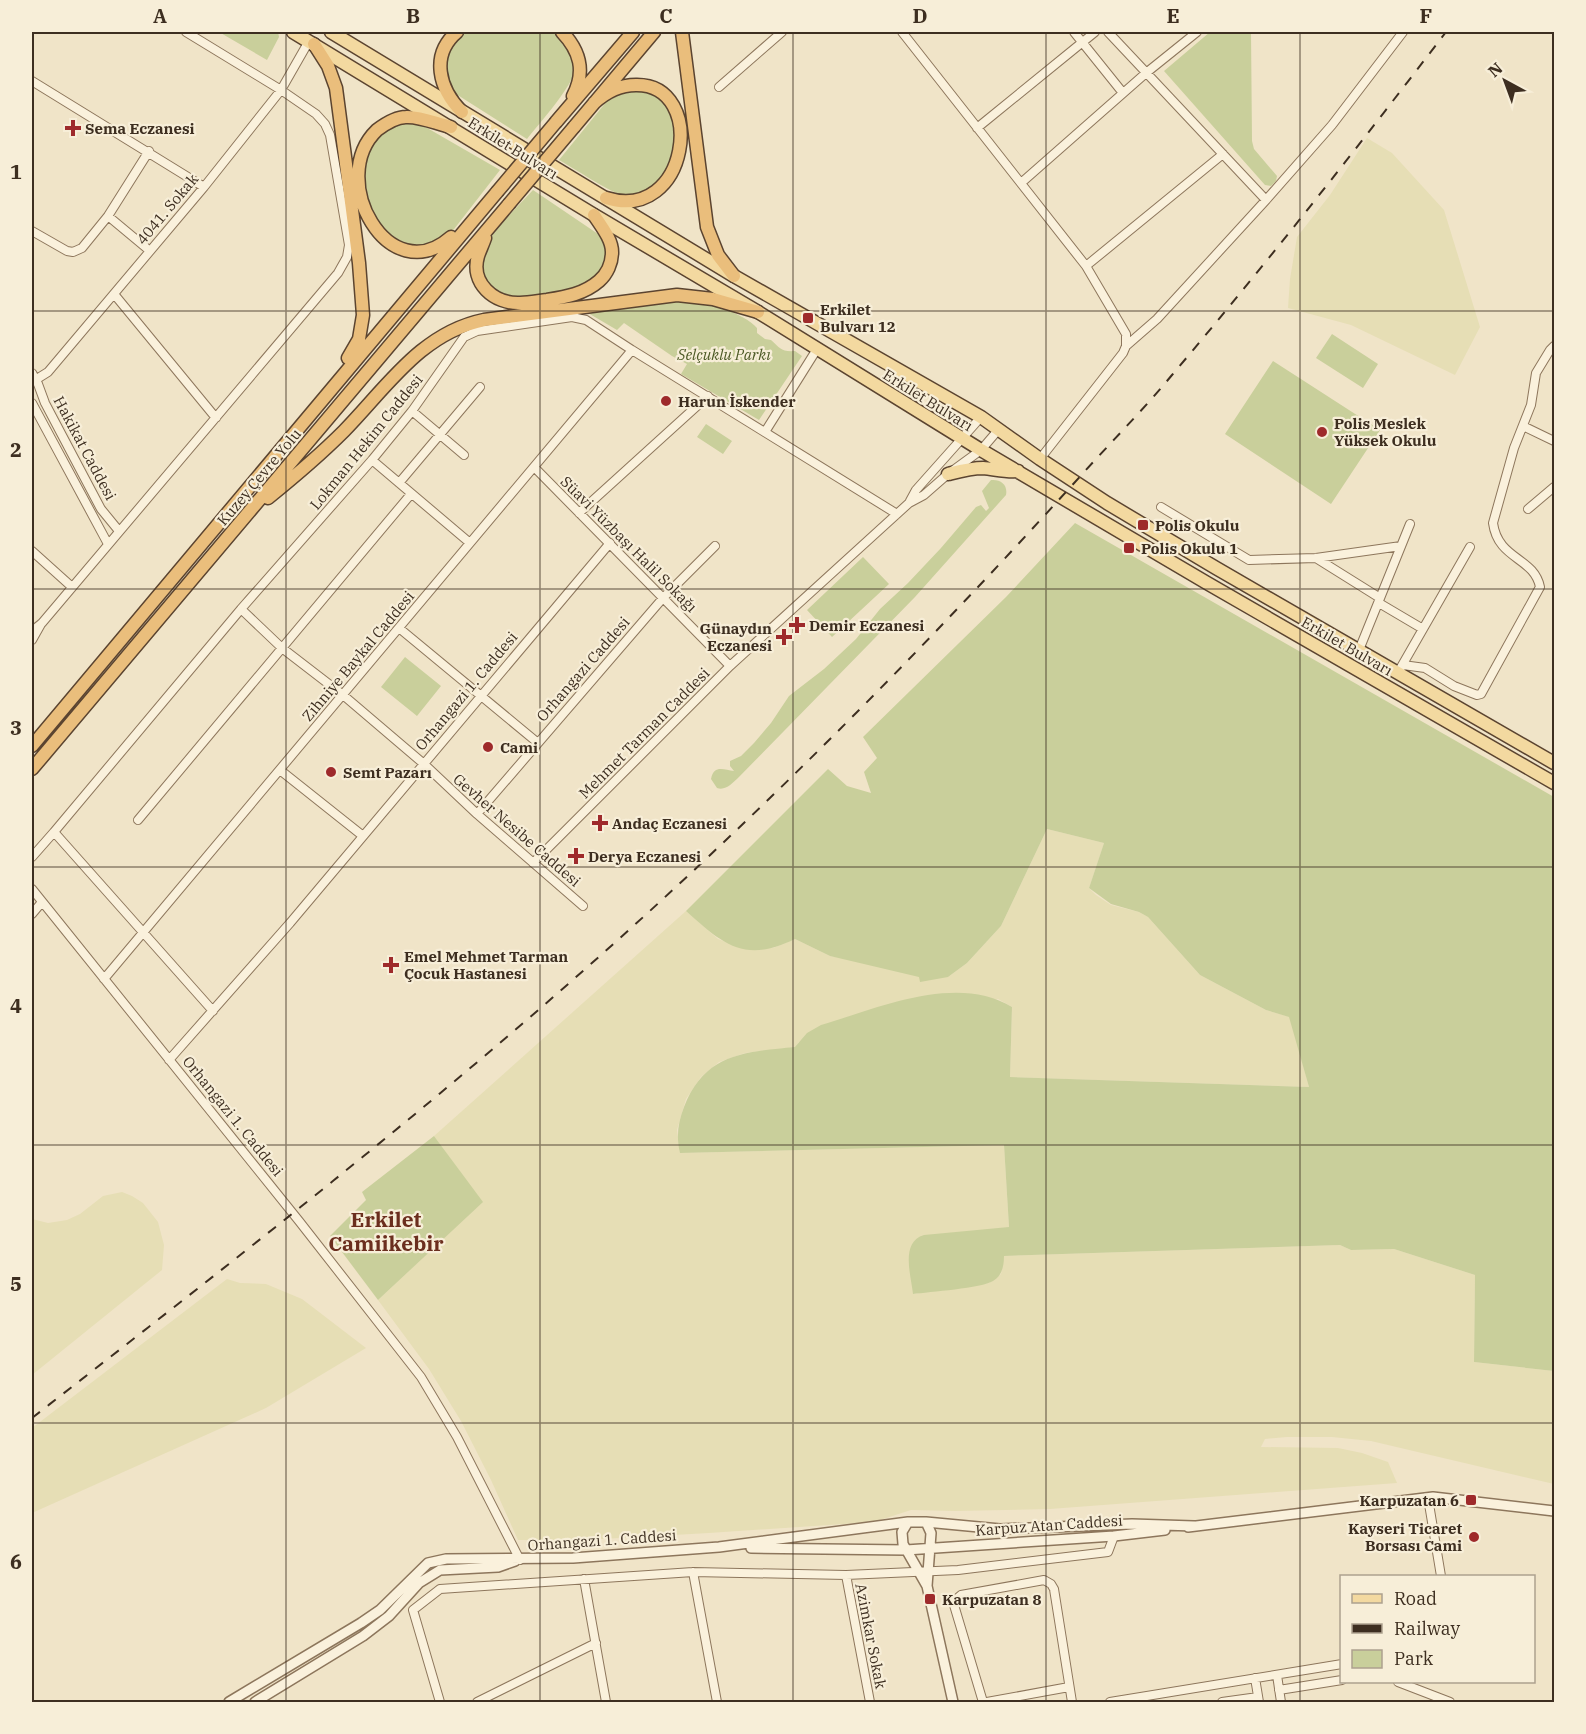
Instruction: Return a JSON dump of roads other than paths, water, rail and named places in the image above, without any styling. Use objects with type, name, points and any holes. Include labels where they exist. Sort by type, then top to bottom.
[{"type":"highway","points":[[457,32],[443,50],[440,68],[447,93],[462,112]]},
{"type":"highway","points":[[556,122],[576,88],[581,70],[580,59],[575,49],[562,32]]},
{"type":"highway","points":[[556,122],[633,32]]},
{"type":"highway","points":[[594,103],[654,32]]},
{"type":"highway","points":[[682,32],[707,227],[718,255],[734,276]]},
{"type":"highway","points":[[276,454],[294,423],[350,355],[359,339],[363,323],[359,263],[338,99],[328,66],[311,43]]},
{"type":"highway","points":[[594,103],[619,88],[634,85],[647,87],[659,92],[669,101],[678,116],[681,128],[678,158],[667,181],[660,189],[638,200],[619,201],[606,198]]},
{"type":"highway","name":"Kuzey Çevre Yolu","points":[[32,769],[594,103]]},
{"type":"highway","points":[[451,127],[407,116],[378,129],[369,140],[361,159],[358,180],[362,201],[371,222],[381,234],[398,247],[417,252],[430,251],[439,247],[479,212]]},
{"type":"highway","name":"Kuzey Çevre Yolu","points":[[32,746],[556,122]]},
{"type":"highway","points":[[490,226],[478,255],[477,269],[480,281],[488,292],[499,299],[513,303],[527,303],[571,296],[593,286],[605,275],[610,264],[612,248],[594,215]]},
{"type":"highway","points":[[248,513],[322,452],[415,355],[433,340],[455,328],[484,320],[677,295],[713,299],[758,312]]},
{"type":"main road","name":"Erkilet Bulvarı","points":[[293,32],[758,312],[981,450],[1554,783]]},
{"type":"main road","name":"Erkilet Bulvarı","points":[[331,32],[734,276],[981,417],[1040,459],[1134,519],[1359,650],[1401,669],[1554,763]]},
{"type":"main road","points":[[948,474],[985,468],[1003,472],[1018,471]]},
{"type":"street","points":[[32,640],[42,623],[72,586],[342,268],[349,251],[349,239],[328,130],[319,117],[281,90],[186,32]]},
{"type":"street","points":[[719,87],[782,32]]},
{"type":"street","points":[[902,32],[1086,266],[1124,331],[1126,346]]},
{"type":"street","points":[[1074,32],[1123,93]]},
{"type":"street","points":[[977,128],[1095,32]]},
{"type":"street","points":[[1108,32],[1266,200]]},
{"type":"street","points":[[1021,183],[1146,73],[1197,32]]},
{"type":"street","points":[[1040,459],[1123,353],[1126,346],[1157,319],[1266,200],[1332,125],[1404,32]]},
{"type":"street","name":"4041. Sokak","points":[[33,378],[48,372],[204,187],[281,90],[311,43]]},
{"type":"street","points":[[32,81],[204,187]]},
{"type":"street","points":[[32,231],[64,249],[73,252],[82,248],[108,216],[149,151]]},
{"type":"street","points":[[1086,266],[1223,154]]},
{"type":"street","points":[[108,216],[150,251]]},
{"type":"street","points":[[114,294],[216,418]]},
{"type":"street","name":"Lokman Hekim Caddesi","points":[[32,857],[241,609],[372,460],[412,411],[464,337],[477,331],[577,318],[591,322],[632,350],[897,514]]},
{"type":"street","points":[[1401,669],[1425,668],[1454,686],[1478,696],[1540,588],[1532,570],[1501,546],[1495,535],[1493,523],[1530,405],[1536,373],[1554,346]]},
{"type":"street","points":[[765,432],[817,349]]},
{"type":"street","name":"Zihniye Baykal Caddesi","points":[[104,979],[632,350]]},
{"type":"street","name":"Hakikat Caddesi","points":[[33,378],[101,509],[119,531]]},
{"type":"street","points":[[399,483],[480,387]]},
{"type":"street","points":[[579,513],[708,396]]},
{"type":"street","name":"Hakikat Caddesi","points":[[32,403],[108,544]]},
{"type":"street","points":[[412,411],[464,455]]},
{"type":"street","name":"Mehmet Tarman Caddesi","points":[[909,503],[916,490],[981,417]]},
{"type":"street","points":[[1523,426],[1554,441]]},
{"type":"street","name":"Mehmet Tarman Caddesi","points":[[533,863],[730,666],[909,503],[924,495],[981,450],[999,429]]},
{"type":"street","points":[[372,460],[470,543]]},
{"type":"street","name":"Süavi Yüzbaşı Halil Sokağı","points":[[534,467],[730,666]]},
{"type":"street","points":[[1528,509],[1554,486]]},
{"type":"street","points":[[138,820],[411,494]]},
{"type":"street","points":[[1161,507],[1249,560],[1316,558],[1401,546]]},
{"type":"street","points":[[1359,650],[1410,524]]},
{"type":"street","name":"Orhangazi 1. Caddesi","points":[[610,543],[290,923],[169,1060],[299,1221],[420,1377],[462,1447],[520,1560],[719,1547],[908,1522]]},
{"type":"street","name":"Orhangazi Caddesi","points":[[477,814],[663,598],[714,546]]},
{"type":"street","points":[[1401,669],[1470,547]]},
{"type":"street","points":[[32,551],[72,586]]},
{"type":"street","points":[[1316,558],[1423,629]]},
{"type":"street","name":"Gevher Nesibe Caddesi","points":[[241,609],[282,648],[343,695],[583,906]]},
{"type":"street","points":[[32,631],[42,623]]},
{"type":"street","points":[[399,628],[538,743]]},
{"type":"street","points":[[280,770],[363,836]]},
{"type":"street","points":[[54,832],[213,1011]]},
{"type":"street","points":[[32,889],[169,1060]]},
{"type":"street","points":[[32,914],[42,902]]},
{"type":"street","points":[[1428,1498],[1441,1575]]},
{"type":"street","name":"Karpuz Atan Caddesi","points":[[906,1550],[1114,1536],[1428,1498],[1471,1500],[1554,1511]]},
{"type":"street","points":[[908,1522],[902,1532],[903,1544],[924,1572],[953,1702]]},
{"type":"street","name":"Karpuz Atan Caddesi","points":[[908,1522],[999,1529],[1132,1524],[1194,1526]]},
{"type":"street","points":[[924,1572],[931,1548],[931,1533],[926,1522]]},
{"type":"street","points":[[440,1702],[413,1610],[440,1589],[693,1572],[846,1575],[958,1570],[1108,1552],[1114,1536]]},
{"type":"street","name":"Orhangazi 1. Caddesi","points":[[719,1547],[906,1550]]},
{"type":"street","points":[[229,1702],[380,1610],[428,1563],[446,1559],[520,1560]]},
{"type":"street","points":[[255,1702],[363,1636],[389,1616],[419,1583],[440,1570],[498,1567],[520,1560]]},
{"type":"street","points":[[693,1572],[717,1702]]},
{"type":"street","name":"Azimkar Sokak","points":[[846,1575],[870,1702]]},
{"type":"street","points":[[584,1579],[606,1702]]},
{"type":"street","points":[[983,1702],[954,1605],[956,1600],[961,1595],[1044,1580],[1054,1588],[1072,1702]]},
{"type":"street","points":[[477,1702],[596,1643]]},
{"type":"street","points":[[1110,1702],[1340,1664]]},
{"type":"street","points":[[1277,1675],[1281,1702]]},
{"type":"street","points":[[1222,1702],[1259,1700],[1255,1678]]},
{"type":"street","points":[[1279,1690],[1340,1680]]},
{"type":"street","points":[[1401,1683],[1450,1702]]},
{"type":"street","points":[[987,1702],[1070,1687]]},
{"type":"railway","points":[[32,1418],[291,1215],[545,1005],[708,857],[805,764],[947,620],[1151,400],[1277,248],[1446,32]]},
{"type":"place","name":"Sema Eczanesi","points":[[73,128]]},
{"type":"place","name":"Erkilet Bulvarı 12","points":[[808,318]]},
{"type":"place","name":"Harun İskender","points":[[666,401]]},
{"type":"place","name":"Polis Meslek Yüksek Okulu","points":[[1322,432]]},
{"type":"place","name":"Polis Okulu","points":[[1143,525]]},
{"type":"place","name":"Polis Okulu 1","points":[[1129,548]]},
{"type":"place","name":"Demir Eczanesi","points":[[797,625]]},
{"type":"place","name":"Günaydın Eczanesi","points":[[784,637]]},
{"type":"place","name":"Cami","points":[[488,747]]},
{"type":"place","name":"Semt Pazarı","points":[[331,772]]},
{"type":"place","name":"Andaç Eczanesi","points":[[600,823]]},
{"type":"place","name":"Derya Eczanesi","points":[[576,856]]},
{"type":"place","name":"Emel Mehmet Tarman Çocuk Hastanesi","points":[[391,965]]},
{"type":"place","name":"Karpuzatan 6","points":[[1471,1500]]},
{"type":"place","name":"Kayseri Ticaret Borsası Cami","points":[[1474,1537]]},
{"type":"place","name":"Karpuzatan 8","points":[[930,1599]]},
{"type":"district","name":"Erkilet Camiikebir","points":[[386,1231]]},
{"type":"park label","name":"Selçuklu Parkı","points":[[724,354]]}]
